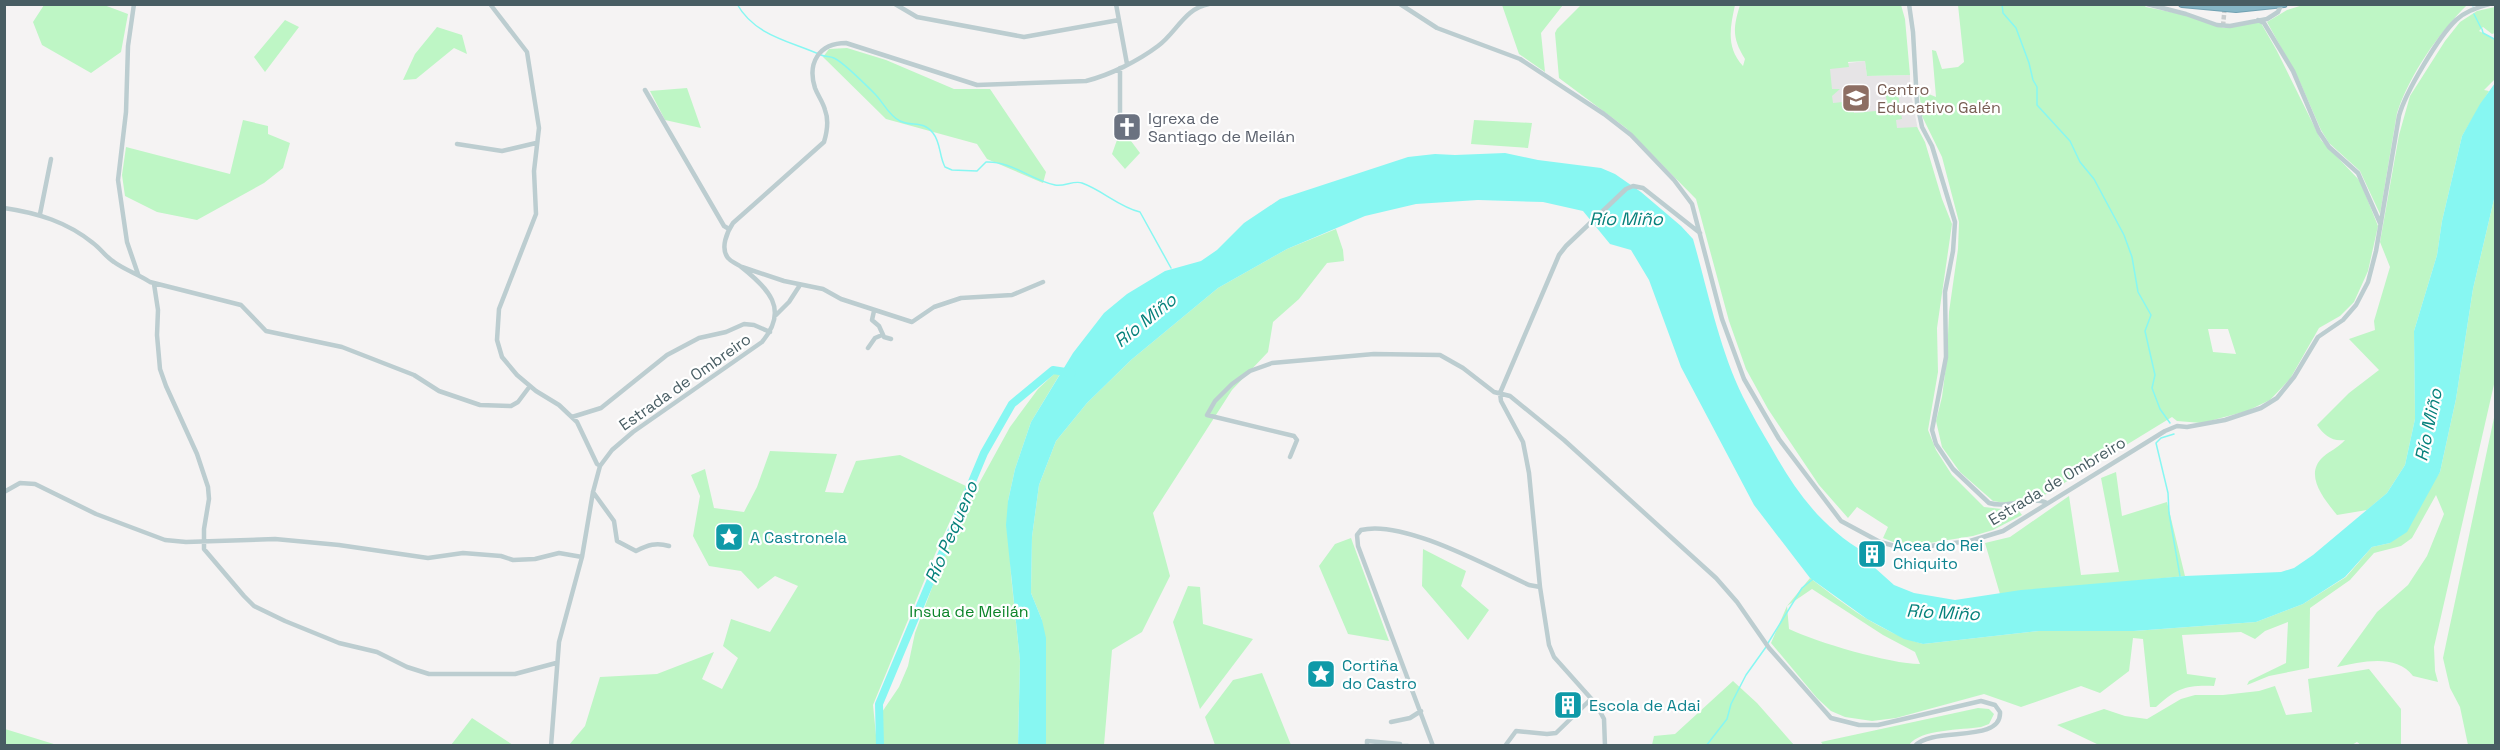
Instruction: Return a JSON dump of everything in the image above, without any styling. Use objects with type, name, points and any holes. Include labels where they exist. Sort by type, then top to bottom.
[{"type":"highway","points":[[2182,4],[2208,8],[2256,8],[2282,5]]},
{"type":"street","points":[[134,4],[128,46],[126,112],[118,180],[127,242],[138,274]]},
{"type":"street","points":[[490,4],[523,46],[528,57],[539,128],[534,176],[536,214],[500,309],[496,331],[499,349],[508,366],[530,386],[559,405],[572,417],[583,432],[600,466]]},
{"type":"street","points":[[895,4],[917,17],[1024,37],[1119,20]]},
{"type":"street","points":[[1116,4],[1127,64]]},
{"type":"street","points":[[776,315],[771,294],[740,266],[728,259],[725,251],[729,229],[824,142],[827,126],[826,111],[816,90],[814,71],[819,52],[826,46],[846,43],[977,85],[1086,81],[1099,78],[1120,68],[1161,45],[1192,11],[1209,4]]},
{"type":"street","name":"Estrada de Ombreiro","points":[[1400,4],[1437,28],[1520,59],[1604,114],[1631,135],[1674,180],[1692,204],[1722,319],[1744,379],[1779,439],[1841,521],[1880,542],[1898,548],[1920,549],[1988,537],[2003,531],[2165,431],[2177,426],[2200,425],[2236,417],[2261,408],[2277,398],[2294,377],[2318,337],[2343,320],[2361,298],[2371,272],[2399,116],[2406,95],[2456,20],[2469,10],[2489,4]]},
{"type":"street","points":[[1909,4],[1917,103],[1922,127],[1932,146],[1955,222],[1953,251],[1945,292],[1946,357],[1932,430],[1936,444],[1953,470],[1989,503],[2015,505],[2041,500],[2047,503]]},
{"type":"street","points":[[2147,4],[2223,26],[2273,16],[2282,5]]},
{"type":"street","points":[[2247,4],[2256,8]]},
{"type":"street","points":[[2258,20],[2264,23],[2286,57],[2319,132],[2329,147],[2358,173],[2380,224]]},
{"type":"street","points":[[1120,68],[1120,114]]},
{"type":"street","points":[[645,90],[711,205],[724,226],[729,229]]},
{"type":"street","points":[[457,144],[502,151],[537,143]]},
{"type":"street","points":[[40,214],[51,159]]},
{"type":"street","points":[[1605,746],[1604,719],[1591,699],[1554,657],[1545,627],[1529,473],[1523,442],[1501,401],[1500,393],[1559,255],[1626,189],[1637,186],[1643,188],[1700,234]]},
{"type":"street","points":[[4,208],[40,214],[80,233],[112,261],[154,284],[241,305],[266,331],[342,347],[414,375],[439,391],[480,405],[512,406],[530,386]]},
{"type":"street","points":[[740,266],[823,290],[841,300],[912,322],[934,307],[961,297],[1012,295],[1043,282]]},
{"type":"street","points":[[154,284],[158,310],[157,335],[160,369],[197,454],[208,487],[204,549],[254,606],[339,644],[377,652],[429,674],[516,674],[556,663]]},
{"type":"street","points":[[776,315],[789,302],[800,285]]},
{"type":"street","points":[[874,311],[872,320],[879,326],[882,335],[891,339]]},
{"type":"street","name":"Estrada de Ombreiro","points":[[552,746],[559,642],[582,557],[593,492],[600,466],[612,450],[633,432],[762,342],[770,333],[776,315]]},
{"type":"street","points":[[572,417],[601,408],[667,355],[699,338],[726,332],[744,324],[754,325],[770,333]]},
{"type":"street","points":[[868,348],[875,338],[882,335]]},
{"type":"street","points":[[1290,457],[1297,440],[1294,435],[1207,415],[1215,401],[1232,384],[1250,371],[1272,363],[1374,354],[1440,355],[1463,368],[1494,392],[1510,396],[1564,440],[1716,578],[1737,602],[1769,648],[1831,718],[1859,725],[1878,725],[1981,701],[1995,705],[2000,712],[1999,720],[1994,726],[1984,731],[1930,737],[1920,740],[1915,746]]},
{"type":"street","points":[[4,492],[20,483],[35,484],[96,514],[151,536],[186,542],[275,539],[339,545],[428,558],[463,553],[501,556],[513,560],[535,559],[559,553],[582,557]]},
{"type":"street","points":[[593,492],[614,521],[617,541],[622,545],[636,551],[648,545],[660,543],[669,546]]},
{"type":"street","points":[[1433,746],[1358,546],[1357,535],[1361,530],[1378,528],[1404,533],[1434,542],[1529,585],[1540,587]]},
{"type":"street","points":[[1505,746],[1516,731],[1556,733],[1591,699]]},
{"type":"street","points":[[1391,723],[1410,718],[1421,711]]},
{"type":"street","points":[[1367,746],[1367,741],[1408,746]]},
{"type":"shaded area","name":"Centro Educativo Galén","points":[[1865,61],[1867,76],[1910,75],[1910,89],[1918,130],[1846,135],[1804,86],[1824,66]]},
{"type":"green space","points":[[44,5],[104,5],[128,14],[121,52],[91,73],[42,45],[33,22]]},
{"type":"green space","points":[[1502,5],[1563,5],[1541,33],[1545,72],[1519,54]]},
{"type":"green space","points":[[1581,5],[1735,5],[1731,37],[1734,52],[1743,66],[1745,59],[1735,33],[1740,5],[1901,5],[1905,19],[1910,75],[1867,76],[1865,61],[1848,62],[1849,67],[1830,69],[1832,89],[1840,89],[1832,96],[1833,103],[1853,101],[1854,113],[1887,110],[1886,95],[1898,94],[1902,119],[1896,120],[1897,128],[1917,127],[1925,142],[1952,224],[1937,328],[1938,372],[1928,430],[1936,450],[1952,475],[1984,507],[2019,511],[2022,515],[1993,530],[1973,536],[1917,545],[1901,545],[1883,538],[1888,527],[1857,507],[1848,518],[1819,485],[1768,409],[1746,369],[1729,321],[1696,199],[1626,128],[1559,78],[1555,33]]},
{"type":"green space","points":[[1958,5],[2144,5],[2224,28],[2254,22],[2261,23],[2321,140],[2360,181],[2378,226],[2368,271],[2354,302],[2340,316],[2319,328],[2290,379],[2270,400],[2247,411],[2202,423],[2177,421],[2172,417],[2043,496],[2005,503],[1993,501],[1960,472],[1942,447],[1936,421],[1947,358],[1949,312],[1958,249],[1959,222],[1942,157],[1922,116],[1919,90],[1936,97],[1932,50],[1936,51],[1942,69],[1958,67],[1964,62]],"holes":[[[2208,329],[2228,329],[2236,354],[2213,352]]]},
{"type":"green space","points":[[2303,5],[2467,5],[2426,55],[2403,98],[2397,113],[2380,214],[2360,171],[2329,143],[2321,130],[2299,80],[2267,22],[2287,10]]},
{"type":"green space","points":[[2495,7],[2495,33],[2492,34],[2483,27],[2479,31],[2495,39],[2495,79],[2484,90],[2489,91],[2462,136],[2442,221],[2437,255],[2414,331],[2415,419],[2405,465],[2387,493],[2367,510],[2337,515],[2322,495],[2315,479],[2315,472],[2317,464],[2323,457],[2345,440],[2329,437],[2317,425],[2349,393],[2379,370],[2349,339],[2375,330],[2374,321],[2390,267],[2380,242],[2399,135],[2410,96],[2460,22],[2477,11]]},
{"type":"green space","points":[[285,20],[299,27],[265,72],[254,57]]},
{"type":"green space","points":[[437,27],[462,35],[467,54],[454,48],[416,79],[403,80],[415,54]]},
{"type":"green space","points":[[847,48],[886,60],[954,89],[990,89],[1046,172],[1043,183],[987,159],[977,144],[886,119],[823,57],[829,49]]},
{"type":"green space","points":[[687,88],[701,128],[665,120],[650,91]]},
{"type":"green space","points":[[1127,117],[1140,134],[1131,141],[1140,153],[1125,169],[1112,154],[1117,140],[1119,118]]},
{"type":"green space","points":[[243,120],[268,126],[268,134],[290,143],[283,168],[264,183],[197,220],[157,212],[125,196],[122,175],[126,147],[230,174]]},
{"type":"green space","points":[[1474,120],[1532,123],[1528,148],[1471,144]]},
{"type":"green space","points":[[2495,195],[2495,380],[2434,647],[2438,682],[2413,676],[2406,669],[2388,662],[2367,662],[2337,667],[2377,612],[2408,585],[2427,556],[2444,514],[2436,495],[2412,538],[2401,546],[2374,553],[2350,580],[2310,608],[2309,668],[2269,676],[2247,685],[2249,681],[2286,663],[2288,622],[2265,631],[2255,639],[2241,632],[2182,635],[2187,674],[2216,678],[2214,686],[2182,689],[2156,707],[2150,707],[2143,639],[2133,638],[2129,671],[2100,693],[2081,686],[2021,707],[1984,694],[1896,718],[1872,721],[1845,717],[1831,711],[1817,698],[1771,643],[1787,606],[1810,578],[1850,608],[1878,625],[1923,644],[2039,631],[2134,631],[2256,622],[2303,604],[2346,577],[2372,547],[2390,543],[2440,472],[2456,399],[2473,289]],"holes":[[[1812,589],[1883,635],[1915,652],[1920,664],[1853,651],[1789,629],[1787,606]]]},
{"type":"green space","points":[[1336,229],[1344,261],[1327,263],[1299,299],[1273,322],[1268,352],[1232,390],[1153,513],[1170,576],[1142,632],[1112,650],[1104,745],[1046,746],[1042,620],[1031,593],[1032,537],[1039,485],[1056,441],[1087,403],[1131,360],[1218,288],[1287,249]]},
{"type":"green space","name":"Insua de Meilán","points":[[1055,373],[1060,374],[1031,422],[1015,469],[1008,501],[1011,575],[1020,661],[1018,745],[883,745],[880,715],[899,687],[908,666],[915,633],[954,529],[1010,427],[1038,389]]},
{"type":"green space","points":[[2495,413],[2495,745],[2468,745],[2460,707],[2450,688],[2443,658]]},
{"type":"green space","points":[[770,451],[837,454],[825,492],[843,493],[856,461],[900,455],[966,486],[936,552],[873,705],[877,745],[569,745],[585,726],[600,677],[657,674],[714,652],[702,679],[722,689],[738,658],[723,646],[731,619],[770,632],[798,586],[775,576],[758,589],[741,571],[709,566],[693,536],[700,496],[691,475],[705,469],[714,508],[744,512],[757,487]]},
{"type":"green space","points":[[2116,472],[2122,516],[2167,502],[2185,576],[2000,594],[1985,543],[2010,537],[2069,496],[2081,575],[2119,572],[2101,478]]},
{"type":"green space","points":[[1351,538],[1389,641],[1348,634],[1319,566],[1335,544]]},
{"type":"green space","points":[[1423,549],[1466,571],[1461,586],[1489,610],[1468,640],[1422,586]]},
{"type":"green space","points":[[1188,586],[1200,587],[1203,624],[1253,639],[1200,709],[1173,622]]},
{"type":"green space","points":[[2369,669],[2401,709],[2401,745],[2361,745],[2357,742],[2350,746],[2099,745],[2057,725],[2104,709],[2125,716],[2147,719],[2181,699],[2195,695],[2259,691],[2275,686],[2286,715],[2312,712],[2308,679]]},
{"type":"green space","points":[[1262,673],[1291,745],[1215,745],[1205,717],[1233,680]]},
{"type":"green space","points":[[1733,681],[1757,703],[1794,745],[1652,745],[1654,736],[1675,734]]},
{"type":"green space","points":[[1978,708],[1989,709],[1994,714],[1989,724],[1932,733],[1914,740],[1909,745],[1824,746],[1821,742]]},
{"type":"green space","points":[[472,718],[513,745],[451,745]]},
{"type":"green space","points":[[5,729],[57,745],[5,745]]},
{"type":"water","name":"Río Miño","points":[[2495,83],[2495,195],[2473,289],[2456,399],[2440,472],[2407,532],[2390,543],[2372,547],[2345,577],[2303,604],[2256,622],[2134,631],[2039,631],[1923,644],[1904,639],[1867,619],[1810,578],[1754,505],[1681,367],[1649,280],[1631,250],[1610,244],[1583,211],[1543,202],[1478,200],[1416,204],[1365,216],[1287,249],[1218,288],[1131,360],[1087,403],[1056,441],[1039,485],[1032,537],[1031,593],[1042,620],[1046,638],[1046,745],[1018,746],[1020,661],[1006,525],[1008,501],[1015,469],[1031,422],[1073,353],[1104,313],[1127,294],[1165,271],[1201,261],[1217,250],[1244,223],[1280,199],[1408,157],[1435,154],[1505,153],[1538,160],[1601,168],[1615,174],[1641,192],[1693,239],[1727,359],[1743,397],[1781,465],[1801,494],[1811,508],[1836,532],[1866,553],[1865,559],[1894,585],[1914,593],[1955,600],[2021,590],[2185,576],[2281,572],[2294,568],[2313,555],[2387,493],[2405,465],[2415,419],[2414,331],[2437,255],[2442,221],[2462,136]]},
{"type":"waterway","points":[[737,4],[753,24],[763,31],[838,60],[875,94],[896,119],[929,129],[937,141],[945,167],[952,170],[977,171],[986,162],[1004,164],[1046,183],[1055,185],[1082,183],[1140,212],[1171,268]]},
{"type":"waterway","points":[[2002,4],[2003,13],[2016,28],[2029,63],[2037,87],[2037,105],[2070,141],[2080,162],[2094,179],[2124,235],[2132,257],[2138,292],[2151,315],[2145,331],[2155,375],[2152,388],[2160,409],[2170,423]]},
{"type":"waterway","points":[[2474,14],[2481,28]]},
{"type":"waterway","points":[[2482,29],[2483,33],[2496,40]]},
{"type":"waterway","name":"Río Pequeno","points":[[880,746],[879,704],[984,453],[1012,404],[1053,370],[1072,373]]},
{"type":"waterway","points":[[2174,434],[2161,438],[2156,443],[2168,493],[2169,513],[2180,576]]},
{"type":"waterway","points":[[1768,643],[1802,588],[1813,579]]},
{"type":"waterway","points":[[1706,746],[1727,719],[1731,704],[1746,675],[1766,647]]},
{"type":"tunnel","points":[[2223,26],[2225,4]]},
{"type":"place","name":"Centro Educativo Galén","points":[[1856,98]]},
{"type":"place","name":"Igrexa de Santiago de Meilán","points":[[1127,127]]},
{"type":"place","name":"A Castronela","points":[[729,537]]},
{"type":"place","name":"Acea do Rei Chiquito","points":[[1872,554]]},
{"type":"place","name":"Cortiña do Castro","points":[[1321,674]]},
{"type":"place","name":"Escola de Adai","points":[[1568,705]]}]
